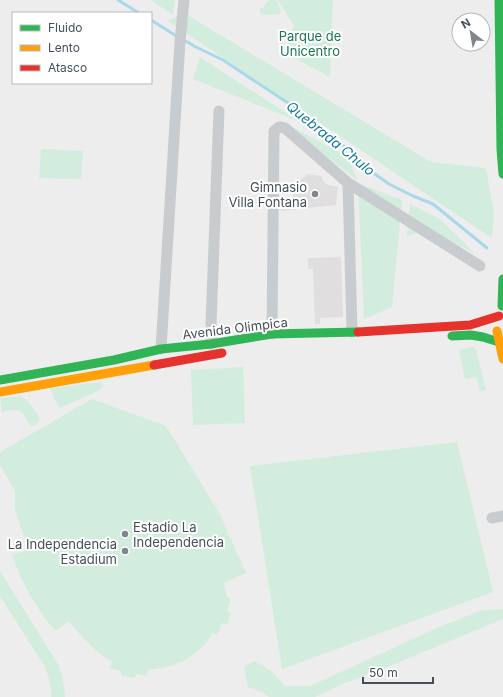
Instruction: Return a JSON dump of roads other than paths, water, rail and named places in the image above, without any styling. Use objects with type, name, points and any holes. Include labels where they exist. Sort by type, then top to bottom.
[{"type":"main road","points":[[499,0],[501,44],[501,148],[503,174]]},
{"type":"main road","points":[[503,279],[503,306],[499,316],[497,329],[503,359]]},
{"type":"main road","name":"Avenida Olimpica","points":[[0,380],[114,360],[161,349],[211,344],[272,334],[352,332],[470,325],[499,316]]},
{"type":"main road","points":[[447,337],[471,335],[499,342]]},
{"type":"main road","name":"Avenida Olimpica","points":[[0,392],[233,351]]},
{"type":"street","points":[[161,349],[180,42],[184,0]]},
{"type":"street","points":[[211,344],[219,111]]},
{"type":"street","points":[[272,334],[274,131],[279,128],[285,128],[348,183],[480,266]]},
{"type":"street","points":[[348,183],[352,332]]},
{"type":"street","points":[[492,518],[503,516]]},
{"type":"waterway","name":"Quebrada Chulo","points":[[118,0],[137,12]]},
{"type":"waterway","name":"Quebrada Chulo","points":[[152,21],[178,37]]},
{"type":"waterway","name":"Quebrada Chulo","points":[[182,39],[223,60],[300,111],[322,133],[352,151],[365,167],[389,184],[433,204],[487,248]]},
{"type":"place","name":"Gimnasio Villa Fontana","points":[[315,194]]},
{"type":"place","name":"Estadio La Independencia","points":[[125,534]]},
{"type":"place","name":"La Independencia Estadium","points":[[125,551]]},
{"type":"park label","name":"Parque de Unicentro","points":[[310,44]]}]
